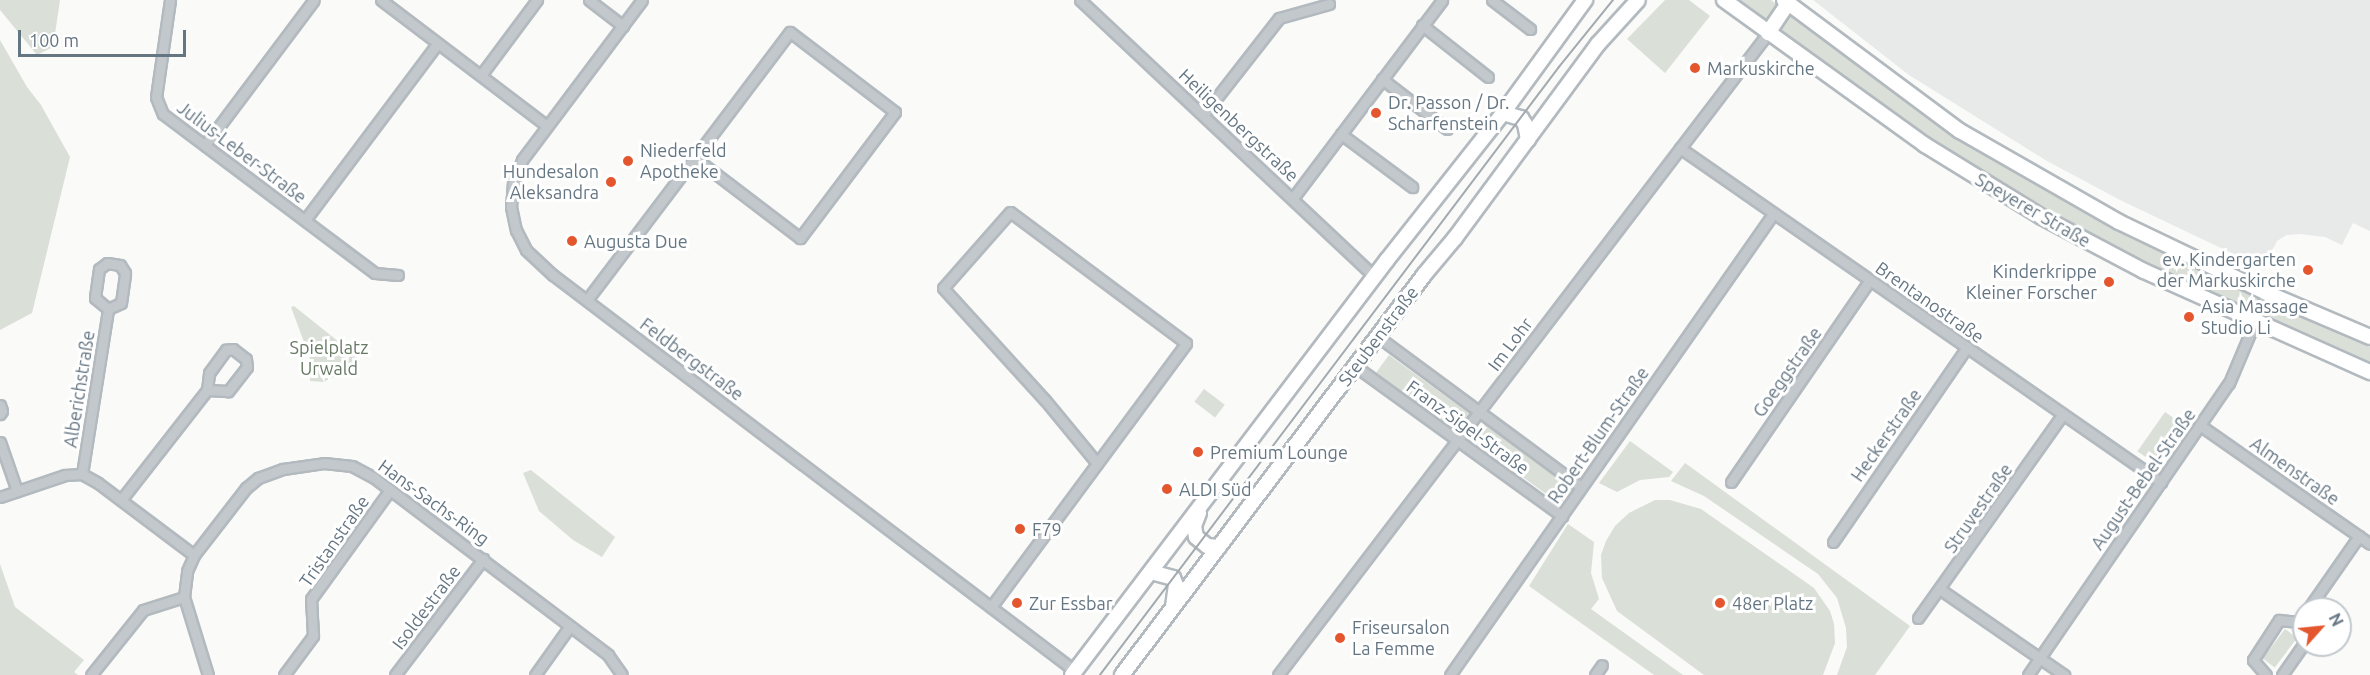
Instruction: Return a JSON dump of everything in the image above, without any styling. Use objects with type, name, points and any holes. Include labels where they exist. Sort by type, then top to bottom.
[{"type":"street","name":"Julius-Leber-Straße","points":[[170,0],[156,97],[164,114],[375,273],[398,275]]},
{"type":"street","points":[[205,145],[314,0]]},
{"type":"street","points":[[381,0],[547,126]]},
{"type":"street","points":[[481,75],[537,0]]},
{"type":"street","points":[[589,0],[623,26]]},
{"type":"street","name":"Feldbergstraße","points":[[642,0],[522,160],[513,184],[511,207],[526,250],[540,265],[991,607],[1073,673]]},
{"type":"street","name":"Heiligenbergstraße","points":[[1080,0],[1374,276]]},
{"type":"street","points":[[1293,198],[1442,0]]},
{"type":"street","points":[[1492,0],[1530,28]]},
{"type":"street","points":[[1073,673],[1374,276],[1503,113],[1585,0]]},
{"type":"street","name":"Steubenstraße","points":[[1122,675],[1377,336],[1528,140],[1598,44],[1638,0]]},
{"type":"street","name":"Speyerer Straße","points":[[1724,0],[1925,146],[2042,217],[2144,271],[2370,372]]},
{"type":"street","points":[[1768,33],[1786,2]]},
{"type":"street","name":"Speyerer Straße","points":[[1786,2],[1960,131],[2119,222],[2267,293],[2370,337]]},
{"type":"street","points":[[1204,114],[1279,18],[1329,4]]},
{"type":"street","points":[[1422,25],[1488,77]]},
{"type":"street","points":[[587,300],[790,32],[896,112],[800,238],[695,158]]},
{"type":"street","name":"Im Lohr","points":[[1278,675],[1768,33]]},
{"type":"street","points":[[305,220],[438,43]]},
{"type":"street","points":[[1382,79],[1447,129]]},
{"type":"street","points":[[1503,113],[1521,118],[1528,140]]},
{"type":"street","points":[[1341,134],[1412,187]]},
{"type":"street","name":"Brentanostraße","points":[[1680,148],[2161,482]]},
{"type":"street","points":[[991,607],[1186,343],[1010,213],[943,288],[1045,400],[1097,463]]},
{"type":"street","name":"Robert-Blum-Straße","points":[[1450,675],[1773,214]]},
{"type":"street","name":"Alberichstraße","points":[[107,263],[120,265],[125,273],[121,303],[108,309],[95,298],[99,269],[107,263]]},
{"type":"street","name":"Goeggstraße","points":[[1731,482],[1870,280]]},
{"type":"street","name":"August-Bebel-Straße","points":[[2028,675],[2229,383],[2267,293]]},
{"type":"street","name":"Alberichstraße","points":[[82,474],[108,309]]},
{"type":"street","name":"Franz-Sigel-Straße","points":[[1377,336],[1581,487]]},
{"type":"street","name":"Heckerstraße","points":[[1833,542],[1967,347]]},
{"type":"street","points":[[121,500],[207,390],[209,373],[226,350],[233,349],[246,359],[247,368],[228,391],[207,390]]},
{"type":"street","name":"Franz-Sigel-Straße","points":[[1355,366],[1562,516]]},
{"type":"street","points":[[0,405],[2,411],[0,414]]},
{"type":"street","name":"Struvestraße","points":[[1918,618],[1941,590],[2063,414]]},
{"type":"street","name":"Almenstraße","points":[[2201,426],[2370,544]]},
{"type":"street","points":[[0,442],[17,491]]},
{"type":"street","name":"Hans-Sachs-Ring","points":[[208,675],[184,597],[187,571],[195,555],[246,488],[270,473],[324,464],[352,466],[390,490],[608,655],[622,675]]},
{"type":"street","name":"Alberichstraße","points":[[0,497],[64,475],[82,474],[195,555]]},
{"type":"street","name":"Tristanstraße","points":[[284,675],[313,636],[311,599],[390,490]]},
{"type":"street","points":[[1202,502],[1194,532],[1200,541],[1219,547]]},
{"type":"street","points":[[2316,597],[2359,536]]},
{"type":"street","name":"Isoldestraße","points":[[395,675],[483,559]]},
{"type":"street","points":[[1151,572],[1173,578],[1176,585],[1173,609]]},
{"type":"street","points":[[1941,590],[2064,675]]},
{"type":"street","points":[[91,675],[143,610],[184,597]]},
{"type":"street","points":[[2266,675],[2253,660],[2280,620],[2292,619]]},
{"type":"street","points":[[535,675],[570,626]]},
{"type":"street","points":[[2282,675],[2295,657]]},
{"type":"street","points":[[1595,675],[1602,665]]},
{"type":"shaded area","points":[[1813,0],[2370,0],[2370,231],[2353,223],[2342,245],[2325,237],[2287,235],[2277,241],[2263,268],[2120,200],[2047,161],[1909,75]]},
{"type":"green space","points":[[0,0],[60,0],[53,47],[37,55],[0,10]]},
{"type":"green space","points":[[1665,0],[1689,0],[1710,16],[1665,73],[1627,39]]},
{"type":"green space","points":[[1740,0],[1771,0],[1955,136],[2113,228],[2270,304],[2370,347],[2370,365],[2137,260],[2046,208],[1929,139]]},
{"type":"green space","points":[[0,40],[27,87],[41,105],[70,157],[32,313],[0,330]]},
{"type":"green space","name":"Spielplatz Urwald","points":[[294,306],[359,358],[341,374],[323,382],[310,381],[311,361],[291,307]]},
{"type":"green space","points":[[1389,355],[1472,415],[1459,433],[1376,373]]},
{"type":"green space","points":[[1204,389],[1225,405],[1215,417],[1194,402]]},
{"type":"green space","points":[[2165,412],[2185,426],[2157,465],[2137,451]]},
{"type":"green space","points":[[1485,425],[1573,489],[1561,505],[1473,441]]},
{"type":"green space","points":[[1630,441],[1673,472],[1669,477],[1640,480],[1617,492],[1599,483]]},
{"type":"green space","points":[[1685,463],[1910,626],[1875,675],[1837,675],[1847,647],[1846,628],[1837,598],[1818,574],[1704,496],[1671,481]]},
{"type":"green space","points":[[531,470],[615,537],[602,557],[573,540],[539,511],[523,473]]},
{"type":"green space","points":[[1655,500],[1670,500],[1701,509],[1814,588],[1830,611],[1834,624],[1835,643],[1823,675],[1704,675],[1617,611],[1602,578],[1601,555],[1615,526],[1629,513]]},
{"type":"green space","points":[[1568,524],[1594,542],[1591,573],[1599,599],[1591,609],[1683,675],[1654,675],[1529,586]]},
{"type":"green space","points":[[0,564],[15,607],[84,660],[74,672],[78,675],[0,675]]},
{"type":"green space","points":[[2285,629],[2292,634],[2292,645],[2275,668],[2263,659]]},
{"type":"tram line","points":[[1100,675],[1559,67],[1613,0]]},
{"type":"place","name":"Markuskirche","points":[[1695,68]]},
{"type":"place","name":"Dr. Passon / Dr. Scharfenstein","points":[[1376,113]]},
{"type":"place","name":"Niederfeld Apotheke","points":[[628,161]]},
{"type":"place","name":"Hundesalon Aleksandra","points":[[611,182]]},
{"type":"place","name":"Augusta Due","points":[[572,241]]},
{"type":"place","name":"ev. Kindergarten der Markuskirche","points":[[2308,270]]},
{"type":"place","name":"Kinderkrippe Kleiner Forscher","points":[[2109,282]]},
{"type":"place","name":"Asia Massage Studio Li","points":[[2189,317]]},
{"type":"place","name":"Premium Lounge","points":[[1198,452]]},
{"type":"place","name":"ALDI Süd","points":[[1167,489]]},
{"type":"place","name":"F79","points":[[1020,529]]},
{"type":"place","name":"Zur Essbar","points":[[1017,603]]},
{"type":"place","name":"48er Platz","points":[[1720,603]]},
{"type":"place","name":"Friseursalon La Femme","points":[[1340,638]]}]
